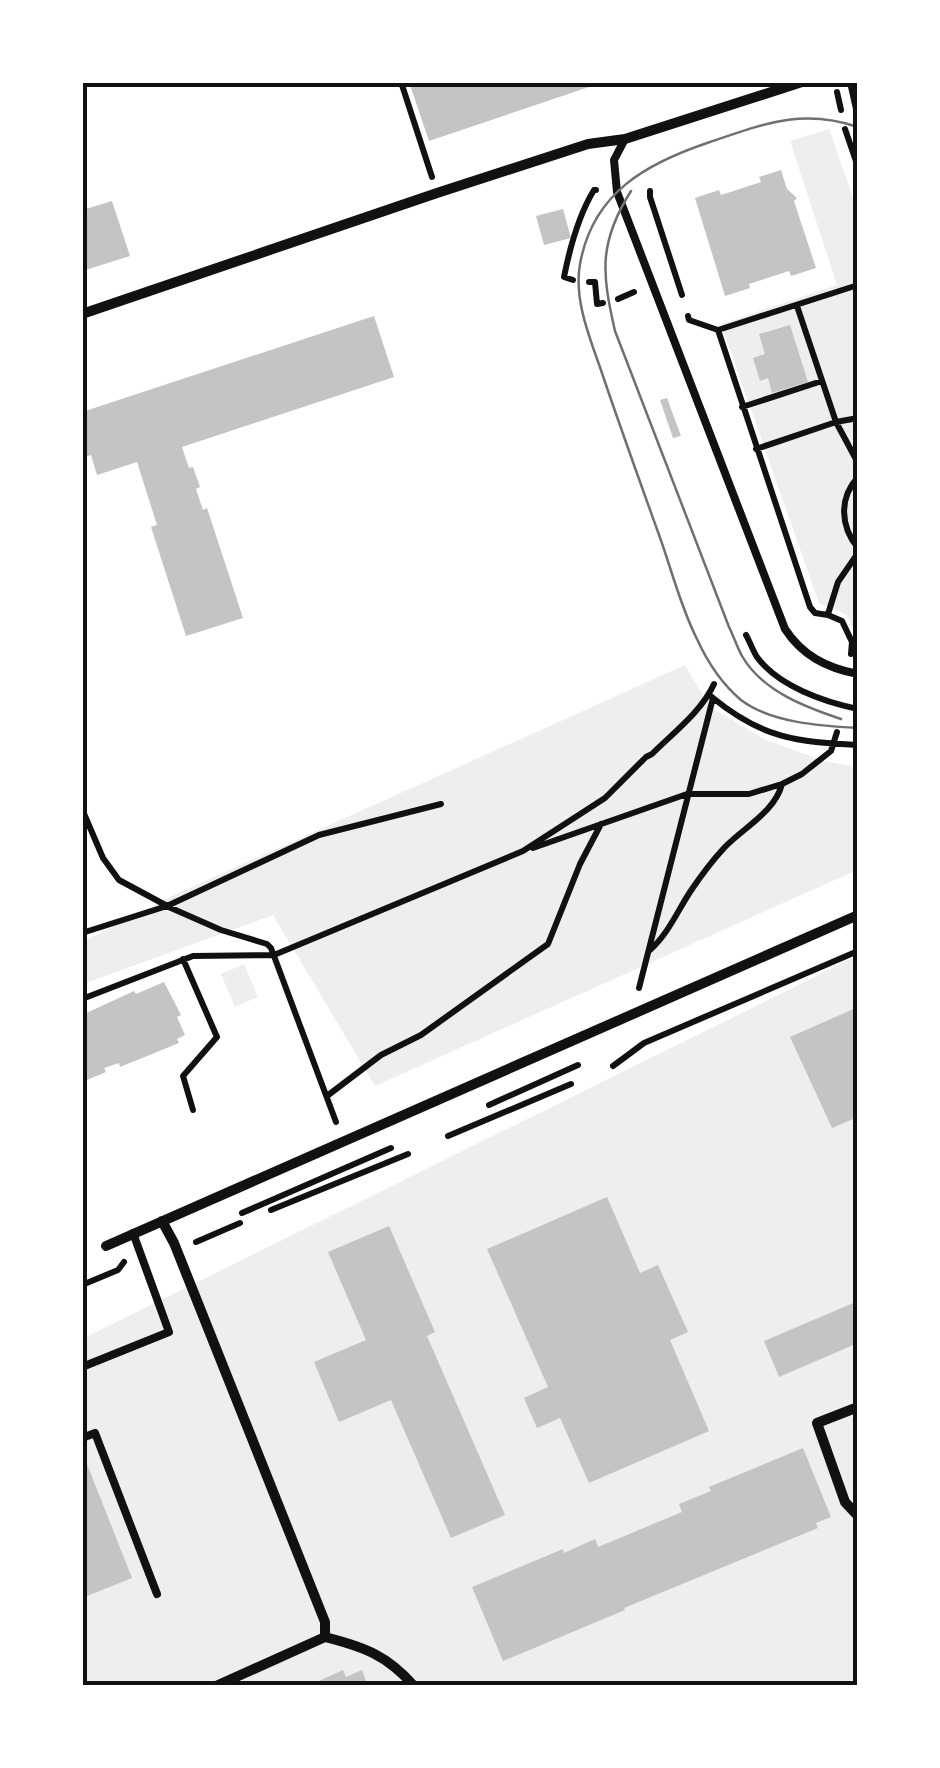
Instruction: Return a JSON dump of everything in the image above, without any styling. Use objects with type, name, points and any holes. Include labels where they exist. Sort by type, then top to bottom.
[{"type":"street","points":[[82,314],[588,144],[626,139],[802,82]]},
{"type":"street","points":[[106,1246],[858,915]]},
{"type":"street","points":[[162,1221],[325,1622],[325,1637]]},
{"type":"street","points":[[858,1407],[817,1424],[845,1502],[858,1516]]},
{"type":"street","points":[[216,1686],[325,1637],[365,1647],[390,1661],[414,1686]]},
{"type":"lane","points":[[626,139],[614,160],[617,192],[784,629],[808,656],[858,674]]},
{"type":"lane","points":[[82,1367],[169,1332],[134,1233]]},
{"type":"lane","points":[[82,1438],[95,1432],[157,1594]]},
{"type":"path","points":[[401,82],[436,193]]},
{"type":"path","points":[[850,82],[858,118]]},
{"type":"path","points":[[841,110],[838,96],[856,100]]},
{"type":"path","points":[[845,129],[858,166]]},
{"type":"path","points":[[573,280],[564,277],[581,217],[594,190],[604,192]]},
{"type":"path","points":[[640,196],[650,194],[689,320],[718,330],[858,284]]},
{"type":"path","points":[[589,282],[594,282],[597,304],[602,303]]},
{"type":"path","points":[[618,299],[634,292]]},
{"type":"path","points":[[797,306],[836,422],[858,463]]},
{"type":"path","points":[[718,330],[808,609],[842,621],[852,642],[850,656]]},
{"type":"path","points":[[742,408],[822,381]]},
{"type":"path","points":[[756,449],[858,418]]},
{"type":"path","points":[[828,615],[838,582],[858,551],[844,523],[845,495],[858,476]]},
{"type":"path","points":[[846,630],[858,625]]},
{"type":"path","points":[[746,635],[758,659],[785,682],[809,696],[858,709]]},
{"type":"path","points":[[637,994],[714,684]]},
{"type":"path","points":[[710,697],[766,733],[810,743],[858,745]]},
{"type":"path","points":[[523,851],[605,798],[710,697]]},
{"type":"path","points":[[82,999],[192,956],[274,955],[523,851],[688,794],[750,794],[782,784],[831,751],[837,732]]},
{"type":"path","points":[[649,951],[662,940],[691,890],[724,848],[759,818],[780,794],[782,784]]},
{"type":"path","points":[[82,932],[167,906],[319,835],[440,804]]},
{"type":"path","points":[[82,809],[103,858],[120,880],[221,930],[266,944],[274,955],[336,1122]]},
{"type":"path","points":[[327,1096],[380,1055],[421,1035],[548,944],[580,864],[601,824]]},
{"type":"path","points":[[613,1066],[644,1043],[858,951]]},
{"type":"path","points":[[183,959],[216,1036],[183,1076],[194,1110]]},
{"type":"path","points":[[487,1106],[558,1075]]},
{"type":"path","points":[[448,1136],[571,1084]]},
{"type":"path","points":[[186,1246],[398,1145]]},
{"type":"path","points":[[271,1210],[355,1166],[408,1154]]},
{"type":"path","points":[[82,1285],[118,1270]]},
{"type":"shaded area","points":[[829,129],[857,209],[857,637],[847,615],[819,603],[721,324],[837,285],[790,141]]},
{"type":"shaded area","points":[[685,665],[710,707],[766,740],[824,761],[857,767],[857,870],[375,1086],[273,915],[83,984],[83,942],[176,894]]},
{"type":"shaded area","points":[[857,956],[857,1685],[83,1685],[82,1339]]},
{"type":"shaded area","points":[[244,964],[258,997],[235,1007],[221,974]]},
{"type":"building","points":[[409,82],[601,82],[601,83],[429,141]]},
{"type":"building","points":[[781,170],[787,189],[797,198],[794,201],[816,268],[791,276],[789,271],[725,296],[695,198],[719,190],[721,195],[761,182],[759,177]]},
{"type":"building","points":[[112,201],[130,256],[82,271],[82,210]]},
{"type":"building","points":[[563,209],[571,238],[544,245],[536,216]]},
{"type":"building","points":[[374,316],[394,377],[182,447],[189,468],[193,467],[200,487],[196,489],[203,510],[207,508],[243,618],[186,636],[151,527],[157,525],[137,462],[97,475],[91,455],[82,458],[82,412]]},
{"type":"building","points":[[790,325],[808,382],[772,393],[768,378],[760,381],[753,358],[765,354],[759,334]]},
{"type":"building","points":[[667,398],[681,436],[673,438],[660,400]]},
{"type":"building","points":[[164,982],[181,1015],[177,1017],[185,1035],[177,1039],[179,1043],[120,1067],[119,1063],[104,1068],[106,1072],[82,1082],[82,1015]]},
{"type":"building","points":[[858,1007],[858,1117],[832,1128],[790,1037]]},
{"type":"building","points":[[607,1197],[640,1273],[658,1265],[688,1332],[670,1340],[709,1431],[589,1483],[560,1418],[537,1428],[524,1398],[548,1387],[487,1249]]},
{"type":"building","points":[[389,1226],[435,1332],[427,1336],[505,1515],[451,1538],[391,1400],[339,1422],[314,1362],[366,1340],[328,1252]]},
{"type":"building","points":[[858,1301],[858,1343],[779,1377],[764,1341]]},
{"type":"building","points":[[803,1448],[831,1517],[816,1523],[818,1528],[503,1661],[472,1587],[563,1549],[564,1553],[595,1539],[598,1547],[682,1512],[679,1504],[711,1491],[709,1487]]},
{"type":"building","points":[[85,1459],[132,1578],[82,1598],[82,1460]]},
{"type":"building","points":[[343,1670],[346,1677],[362,1670],[368,1686],[308,1686]]},
{"type":"tram line","points":[[858,127],[819,119],[783,121],[730,135],[665,160],[610,199],[587,239],[579,279],[590,339],[686,613],[710,664],[728,687],[753,708],[797,722],[858,728]]},
{"type":"tram line","points":[[631,191],[613,227],[606,259],[607,292],[615,331],[729,627],[742,656],[761,679],[799,703],[841,719]]}]
